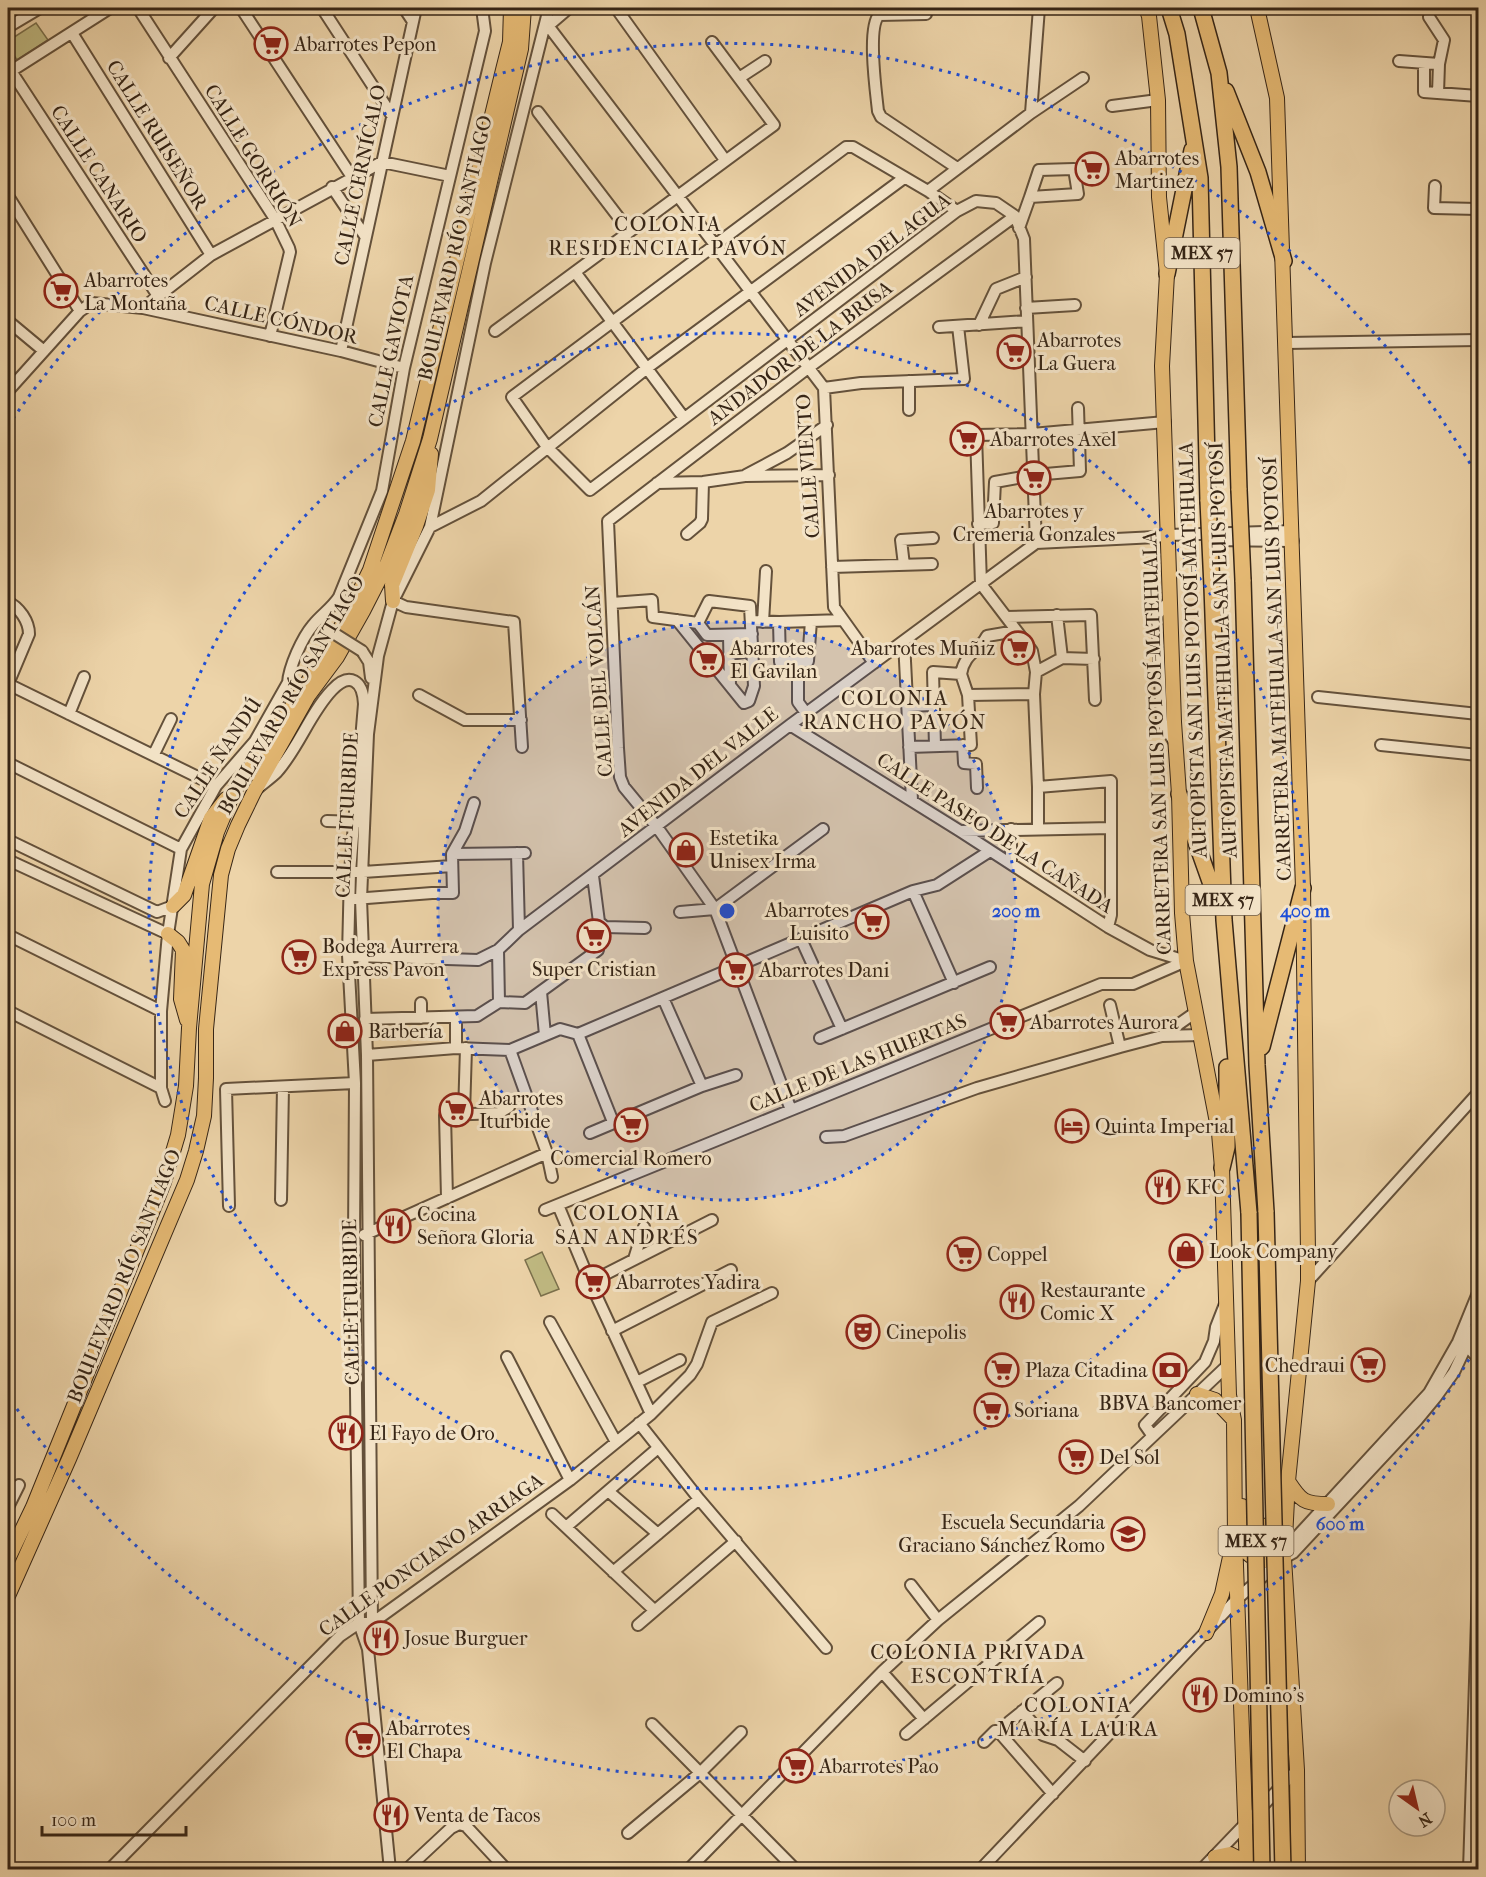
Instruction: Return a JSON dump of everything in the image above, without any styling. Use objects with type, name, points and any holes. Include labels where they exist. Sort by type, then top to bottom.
[{"type":"highway","name":"AUTOPISTA SAN LUIS POTOSÍ-MATEHUALA","points":[[1169,8],[1177,34],[1200,177],[1208,501],[1224,920],[1249,1213],[1262,1869]]},
{"type":"highway","name":"AUTOPISTA MATEHUALA-SAN LUIS POTOSÍ","points":[[1201,8],[1219,73],[1229,167],[1257,1065],[1266,1212],[1293,1869]]},
{"type":"highway","points":[[1219,73],[1258,172],[1284,261]]},
{"type":"highway","points":[[1167,274],[1194,142]]},
{"type":"highway","points":[[1179,794],[1224,920]]},
{"type":"highway","points":[[1257,1065],[1303,888]]},
{"type":"highway","points":[[1222,1168],[1227,1146],[1227,974]]},
{"type":"main road","name":"BOULEVARD RÍO SANTIAGO","points":[[8,1559],[33,1507],[164,1182],[178,1135],[186,1086],[202,885],[217,832],[234,791],[304,688],[347,617],[370,570],[413,441],[504,70],[510,42],[511,8]]},
{"type":"main road","name":"BOULEVARD RÍO SANTIAGO","points":[[8,1596],[69,1459],[187,1180],[196,1151],[204,1116],[206,1029],[221,876],[237,825],[308,696],[337,657],[387,564],[430,440],[521,50],[524,8]]},
{"type":"main road","name":"CARRETERA SAN LUIS POTOSÍ-MATEHUALA","points":[[1146,8],[1149,15],[1158,100],[1159,197],[1167,274],[1162,366],[1165,422],[1164,537],[1170,600],[1182,913],[1186,961],[1219,1133],[1222,1168],[1229,1395],[1234,1420],[1235,1538],[1245,1824],[1250,1867]]},
{"type":"main road","name":"CARRETERA MATEHUALA-SAN LUIS POTOSÍ","points":[[1257,8],[1277,98],[1303,888],[1308,1281],[1288,1481],[1284,1558],[1297,1770],[1293,1869]]},
{"type":"main road","points":[[393,601],[392,585],[428,490],[430,440]]},
{"type":"main road","points":[[173,906],[184,895],[211,818],[234,791]]},
{"type":"main road","points":[[168,934],[178,942],[183,950],[181,999],[189,1028],[206,1029]]},
{"type":"main road","points":[[1197,1394],[1215,1400],[1234,1420]]},
{"type":"main road","points":[[1234,1448],[1242,1486],[1243,1523],[1248,1527],[1259,1529],[1269,1525],[1277,1519],[1287,1504]]},
{"type":"main road","points":[[1288,1481],[1305,1502],[1328,1504]]},
{"type":"main road","points":[[1235,1538],[1248,1556],[1260,1562],[1284,1558]]},
{"type":"main road","points":[[1206,1633],[1222,1594],[1235,1538]]},
{"type":"main road","points":[[1268,1571],[1278,1573],[1285,1581]]},
{"type":"main road","points":[[1238,1635],[1256,1617],[1265,1614],[1280,1616],[1288,1622]]},
{"type":"main road","points":[[1243,1764],[1253,1773],[1271,1775],[1280,1770],[1295,1745]]},
{"type":"main road","points":[[1215,1857],[1230,1854],[1250,1867],[1272,1860],[1286,1861],[1293,1869]]},
{"type":"street","points":[[8,27],[40,8]]},
{"type":"street","points":[[9,72],[110,8]]},
{"type":"street","name":"CALLE GORRIÓN","points":[[138,8],[274,219],[290,252],[270,336]]},
{"type":"street","points":[[169,58],[214,8]]},
{"type":"street","points":[[241,8],[352,177]]},
{"type":"street","points":[[322,8],[392,114]]},
{"type":"street","points":[[404,8],[412,20]]},
{"type":"street","name":"CALLE CERNÍCALO","points":[[341,351],[416,8]]},
{"type":"street","name":"CALLE GAVIOTA","points":[[288,683],[290,668],[312,627],[339,597],[382,491],[404,368],[485,31],[482,8]]},
{"type":"street","name":"CALLE ITURBIDE","points":[[368,704],[373,693],[380,648],[393,601],[430,527],[485,263],[547,24],[549,8]]},
{"type":"street","points":[[547,24],[569,8]]},
{"type":"street","points":[[616,8],[726,160]]},
{"type":"street","points":[[1031,112],[1039,8]]},
{"type":"street","points":[[926,14],[879,15],[874,20],[873,61],[878,111],[881,117],[957,168]]},
{"type":"street","points":[[1429,17],[1444,40],[1439,64],[1438,93]]},
{"type":"street","name":"CALLE VIENTO","points":[[547,24],[824,388],[834,607],[874,663]]},
{"type":"street","name":"CALLE RUISEÑOR","points":[[72,33],[211,255]]},
{"type":"street","points":[[495,331],[774,124],[712,42]]},
{"type":"street","points":[[739,78],[765,61]]},
{"type":"street","points":[[1399,62],[1439,64]]},
{"type":"street","points":[[1424,63],[1424,92],[1479,96]]},
{"type":"street","name":"CALLE CANARIO","points":[[9,72],[158,296]]},
{"type":"street","points":[[928,191],[1031,112],[1083,78]]},
{"type":"street","points":[[1112,106],[1158,100]]},
{"type":"street","points":[[538,112],[629,231]]},
{"type":"street","points":[[613,323],[846,147],[853,147],[928,191],[957,211]]},
{"type":"street","points":[[143,308],[211,255],[382,162],[450,176]]},
{"type":"street","points":[[1020,228],[1030,197],[1039,170],[1074,169],[1078,194],[1030,197]]},
{"type":"street","points":[[430,527],[481,501],[647,368],[904,178]]},
{"type":"street","points":[[1435,186],[1434,208],[1479,209]]},
{"type":"street","points":[[332,188],[365,236]]},
{"type":"street","points":[[8,201],[80,311],[8,391]]},
{"type":"street","name":"AVENIDA DEL AGUA","points":[[613,323],[512,397],[547,447],[590,490],[957,211],[976,201],[996,203],[1015,216]]},
{"type":"street","points":[[1015,216],[1024,239],[1036,543],[1164,537],[1293,536]]},
{"type":"street","name":"ANDADOR DE LA BRISA","points":[[608,521],[1015,216]]},
{"type":"street","points":[[575,272],[684,418]]},
{"type":"street","points":[[979,325],[996,289],[1026,277]]},
{"type":"street","name":"CALLE CÓNDOR","points":[[80,311],[92,303],[143,308],[341,351],[404,368]]},
{"type":"street","points":[[1026,308],[1075,305]]},
{"type":"street","points":[[8,321],[44,351]]},
{"type":"street","points":[[939,327],[1028,321]]},
{"type":"street","points":[[824,388],[861,383],[964,379],[958,326]]},
{"type":"street","points":[[1286,343],[1479,340]]},
{"type":"street","points":[[909,381],[909,410]]},
{"type":"street","points":[[978,524],[993,523],[995,483],[1034,475],[1080,471],[1078,408]]},
{"type":"street","points":[[1038,828],[1034,694],[1036,672],[1032,651],[981,584],[976,435],[1032,434],[1165,422]]},
{"type":"street","points":[[745,476],[787,453],[827,425]]},
{"type":"street","points":[[657,483],[703,482],[745,476],[829,475]]},
{"type":"street","points":[[687,534],[702,519],[703,482]]},
{"type":"street","name":"CALLE DEL VOLCÁN","points":[[608,521],[620,777],[624,787],[657,827],[715,909],[791,1110]]},
{"type":"street","points":[[967,538],[978,537]]},
{"type":"street","points":[[904,565],[901,540],[933,538]]},
{"type":"street","name":"AVENIDA DEL VALLE","points":[[348,955],[478,960],[498,950],[519,930],[1036,543]]},
{"type":"street","points":[[832,567],[932,564]]},
{"type":"street","points":[[677,620],[744,704],[749,701],[754,686],[752,634],[757,621],[765,571]]},
{"type":"street","points":[[612,603],[652,600],[652,616],[698,623],[707,635],[752,634]]},
{"type":"street","points":[[698,623],[709,600],[748,604],[757,621]]},
{"type":"street","points":[[393,601],[406,607],[514,622],[522,747]]},
{"type":"street","points":[[11,604],[26,620],[29,634],[8,684],[216,786]]},
{"type":"street","points":[[1057,615],[1062,658]]},
{"type":"street","points":[[1006,617],[1091,615],[1095,700]]},
{"type":"street","points":[[757,621],[843,620]]},
{"type":"street","points":[[779,622],[780,662],[808,661],[811,621]]},
{"type":"street","name":"CALLE ÑANDÚ","points":[[165,1101],[161,1088],[161,1011],[168,934],[181,849],[216,786],[255,741],[315,635],[327,630],[362,651],[369,662],[373,693]]},
{"type":"street","points":[[909,747],[971,745],[968,695],[961,674],[963,664],[974,649],[983,644],[987,636],[1016,631]]},
{"type":"street","points":[[729,635],[730,685]]},
{"type":"street","points":[[904,641],[912,800]]},
{"type":"street","points":[[729,654],[752,651]]},
{"type":"street","points":[[1036,672],[1062,658],[1094,659]]},
{"type":"street","points":[[798,661],[798,702],[806,713]]},
{"type":"street","points":[[935,746],[933,672],[961,674]]},
{"type":"street","points":[[69,714],[84,677]]},
{"type":"street","name":"CALLE ITURBIDE","points":[[254,792],[276,772],[337,685],[347,680],[355,681],[362,688],[368,704],[368,734],[350,872],[362,956],[367,1055],[372,1623],[368,1649]]},
{"type":"street","points":[[968,695],[1034,694]]},
{"type":"street","points":[[419,695],[465,720],[521,720]]},
{"type":"street","points":[[1318,697],[1479,714]]},
{"type":"street","points":[[907,710],[933,709]]},
{"type":"street","points":[[154,754],[171,719]]},
{"type":"street","name":"CALLE PASEO DE LA CAÑADA","points":[[790,725],[912,800],[1108,927],[1150,950],[1186,961]]},
{"type":"street","points":[[963,745],[964,763],[976,764],[977,788]]},
{"type":"street","points":[[1382,745],[1479,755]]},
{"type":"street","points":[[8,763],[181,849]]},
{"type":"street","points":[[1038,787],[1111,781],[1111,915],[1108,927]]},
{"type":"street","points":[[355,899],[453,893],[452,854],[465,831],[474,803]]},
{"type":"street","points":[[327,820],[358,822]]},
{"type":"street","name":"CALLE ITURBIDE","points":[[358,822],[363,872],[355,899],[348,955],[354,1083],[359,1623],[368,1649],[390,1869]]},
{"type":"street","points":[[960,831],[1111,828]]},
{"type":"street","points":[[680,912],[715,909],[823,829]]},
{"type":"street","points":[[1011,830],[1011,864]]},
{"type":"street","points":[[8,840],[157,912],[173,906]]},
{"type":"street","points":[[367,1055],[461,1048],[510,1050],[560,1029],[578,1034],[913,891],[937,885],[990,851]]},
{"type":"street","points":[[452,854],[521,853],[519,930]]},
{"type":"street","points":[[8,860],[168,934]]},
{"type":"street","points":[[277,872],[363,872],[452,866]]},
{"type":"street","points":[[593,876],[601,925],[645,928]]},
{"type":"street","points":[[913,891],[954,983]]},
{"type":"street","points":[[8,935],[161,1011]]},
{"type":"street","points":[[801,939],[842,1029]]},
{"type":"street","points":[[498,950],[499,1002]]},
{"type":"street","points":[[365,1019],[477,1016],[499,1002],[525,1004],[598,950]]},
{"type":"street","name":"CALLE DE LAS HUERTAS","points":[[545,1210],[1101,984],[1133,984],[1186,961]]},
{"type":"street","points":[[820,1038],[990,967]]},
{"type":"street","points":[[541,992],[545,1035]]},
{"type":"street","points":[[663,998],[702,1086]]},
{"type":"street","points":[[421,1003],[421,1018]]},
{"type":"street","points":[[1110,1005],[1120,1047]]},
{"type":"street","points":[[8,1011],[161,1088]]},
{"type":"street","points":[[1162,1036],[1196,1012]]},
{"type":"street","points":[[456,1017],[461,1048],[464,1114]]},
{"type":"street","points":[[578,1034],[613,1122]]},
{"type":"street","points":[[826,1137],[844,1136],[977,1088],[1120,1047],[1162,1036],[1201,1035]]},
{"type":"street","points":[[510,1050],[547,1153],[552,1177]]},
{"type":"street","points":[[590,1133],[702,1086],[736,1075]]},
{"type":"street","points":[[229,1206],[226,1089],[354,1083]]},
{"type":"street","points":[[281,1200],[283,1087]]},
{"type":"street","points":[[1308,1281],[1479,1093]]},
{"type":"street","points":[[447,1197],[445,1115],[499,1113],[509,1107]]},
{"type":"street","points":[[354,1239],[547,1153]]},
{"type":"street","points":[[558,1205],[590,1282],[651,1414]]},
{"type":"street","points":[[590,1282],[712,1220]]},
{"type":"street","points":[[634,1259],[644,1227]]},
{"type":"street","points":[[1308,1252],[1329,1258]]},
{"type":"street","points":[[612,1331],[731,1270]]},
{"type":"street","name":"CALLE PONCIANO ARRIAGA","points":[[109,1869],[340,1636],[359,1623],[372,1623],[570,1480],[651,1414],[690,1376],[698,1364],[710,1325],[714,1320],[772,1293]]},
{"type":"street","points":[[1284,1558],[1292,1542],[1429,1393],[1458,1342],[1479,1293]]},
{"type":"street","points":[[1152,1435],[1144,1425],[1206,1362],[1226,1301]]},
{"type":"street","points":[[980,1869],[1237,1599],[1268,1571],[1293,1553],[1418,1420],[1454,1372],[1479,1321]]},
{"type":"street","points":[[550,1322],[616,1442]]},
{"type":"street","points":[[1467,1346],[1479,1358]]},
{"type":"street","points":[[507,1357],[570,1480]]},
{"type":"street","points":[[638,1382],[680,1360]]},
{"type":"street","points":[[688,1869],[882,1672],[938,1620],[1079,1506],[1228,1365]]},
{"type":"street","points":[[636,1425],[826,1648]]},
{"type":"street","points":[[566,1527],[655,1450]]},
{"type":"street","points":[[8,1507],[20,1485]]},
{"type":"street","points":[[608,1491],[658,1534]]},
{"type":"street","points":[[613,1572],[699,1499]]},
{"type":"street","points":[[552,1514],[654,1610]]},
{"type":"street","points":[[638,1624],[735,1541]]},
{"type":"street","points":[[911,1584],[938,1620]]},
{"type":"street","points":[[1469,1869],[1479,1587]]},
{"type":"street","points":[[906,1734],[1039,1622]]},
{"type":"street","points":[[882,1672],[924,1719]]},
{"type":"street","points":[[1008,1722],[1057,1683]]},
{"type":"street","points":[[1022,1710],[1043,1735],[1058,1740],[1085,1761]]},
{"type":"street","points":[[652,1724],[796,1869]]},
{"type":"street","points":[[984,1742],[995,1731],[998,1731],[1053,1794]]},
{"type":"street","points":[[628,1833],[700,1773],[741,1732]]},
{"type":"street","points":[[1202,1869],[1297,1770]]},
{"type":"street","points":[[406,1869],[459,1824],[466,1826],[507,1869]]},
{"type":"shaded area","points":[[36,23],[48,40],[17,60],[8,46],[8,41]]},
{"type":"shaded area","points":[[542,1252],[559,1289],[541,1296],[525,1260]]},
{"type":"place","name":"Abarrotes Pepon","points":[[271,44]]},
{"type":"place","name":"Abarrotes Martinez","points":[[1092,169]]},
{"type":"place","name":"Abarrotes La Montaña","points":[[61,291]]},
{"type":"place","name":"Abarrotes La Guera","points":[[1014,352]]},
{"type":"place","name":"Abarrotes Axel","points":[[967,439]]},
{"type":"place","name":"Abarrotes y Cremeria Gonzales","points":[[1034,478]]},
{"type":"place","name":"Abarrotes Muñiz","points":[[1018,648]]},
{"type":"place","name":"Abarrotes El Gavilan","points":[[707,660]]},
{"type":"place","name":"Estetika Unisex Irma","points":[[686,850]]},
{"type":"place","name":"Abarrotes Luisito","points":[[872,922]]},
{"type":"place","name":"Super Cristian","points":[[594,936]]},
{"type":"place","name":"Bodega Aurrera Express Pavon","points":[[299,957]]},
{"type":"place","name":"Abarrotes Dani","points":[[736,970]]},
{"type":"place","name":"Abarrotes Aurora","points":[[1007,1022]]},
{"type":"place","name":"Barbería","points":[[345,1031]]},
{"type":"place","name":"Abarrotes Iturbide","points":[[456,1110]]},
{"type":"place","name":"Comercial Romero","points":[[631,1125]]},
{"type":"place","name":"Quinta Imperial","points":[[1072,1126]]},
{"type":"place","name":"KFC","points":[[1163,1187]]},
{"type":"place","name":"Cocina Señora Gloria","points":[[394,1226]]},
{"type":"place","name":"Look Company","points":[[1186,1251]]},
{"type":"place","name":"Coppel","points":[[964,1254]]},
{"type":"place","name":"Abarrotes Yadira","points":[[593,1282]]},
{"type":"place","name":"Restaurante Comic X","points":[[1017,1302]]},
{"type":"place","name":"Cinepolis","points":[[863,1332]]},
{"type":"place","name":"Chedraui","points":[[1368,1365]]},
{"type":"place","name":"Plaza Citadina","points":[[1002,1370]]},
{"type":"place","name":"BBVA Bancomer","points":[[1170,1370]]},
{"type":"place","name":"Soriana","points":[[991,1410]]},
{"type":"place","name":"El Fayo de Oro","points":[[346,1433]]},
{"type":"place","name":"Del Sol","points":[[1076,1457]]},
{"type":"place","name":"Escuela Secundaria Graciano Sánchez Romo","points":[[1128,1534]]},
{"type":"place","name":"Josue Burguer","points":[[381,1638]]},
{"type":"place","name":"Domino's","points":[[1200,1695]]},
{"type":"place","name":"Abarrotes El Chapa","points":[[363,1740]]},
{"type":"place","name":"Abarrotes Pao","points":[[796,1766]]},
{"type":"place","name":"Venta de Tacos","points":[[391,1815]]},
{"type":"district","name":"COLONIA RESIDENCIAL PAVÓN","points":[[668,236]]},
{"type":"district","name":"COLONIA RANCHO PAVÓN","points":[[895,710]]},
{"type":"district","name":"COLONIA SAN ANDRÉS","points":[[627,1225]]},
{"type":"district","name":"COLONIA PRIVADA ESCONTRÍA","points":[[978,1664]]},
{"type":"district","name":"COLONIA MARÍA LAURA","points":[[1078,1717]]}]
